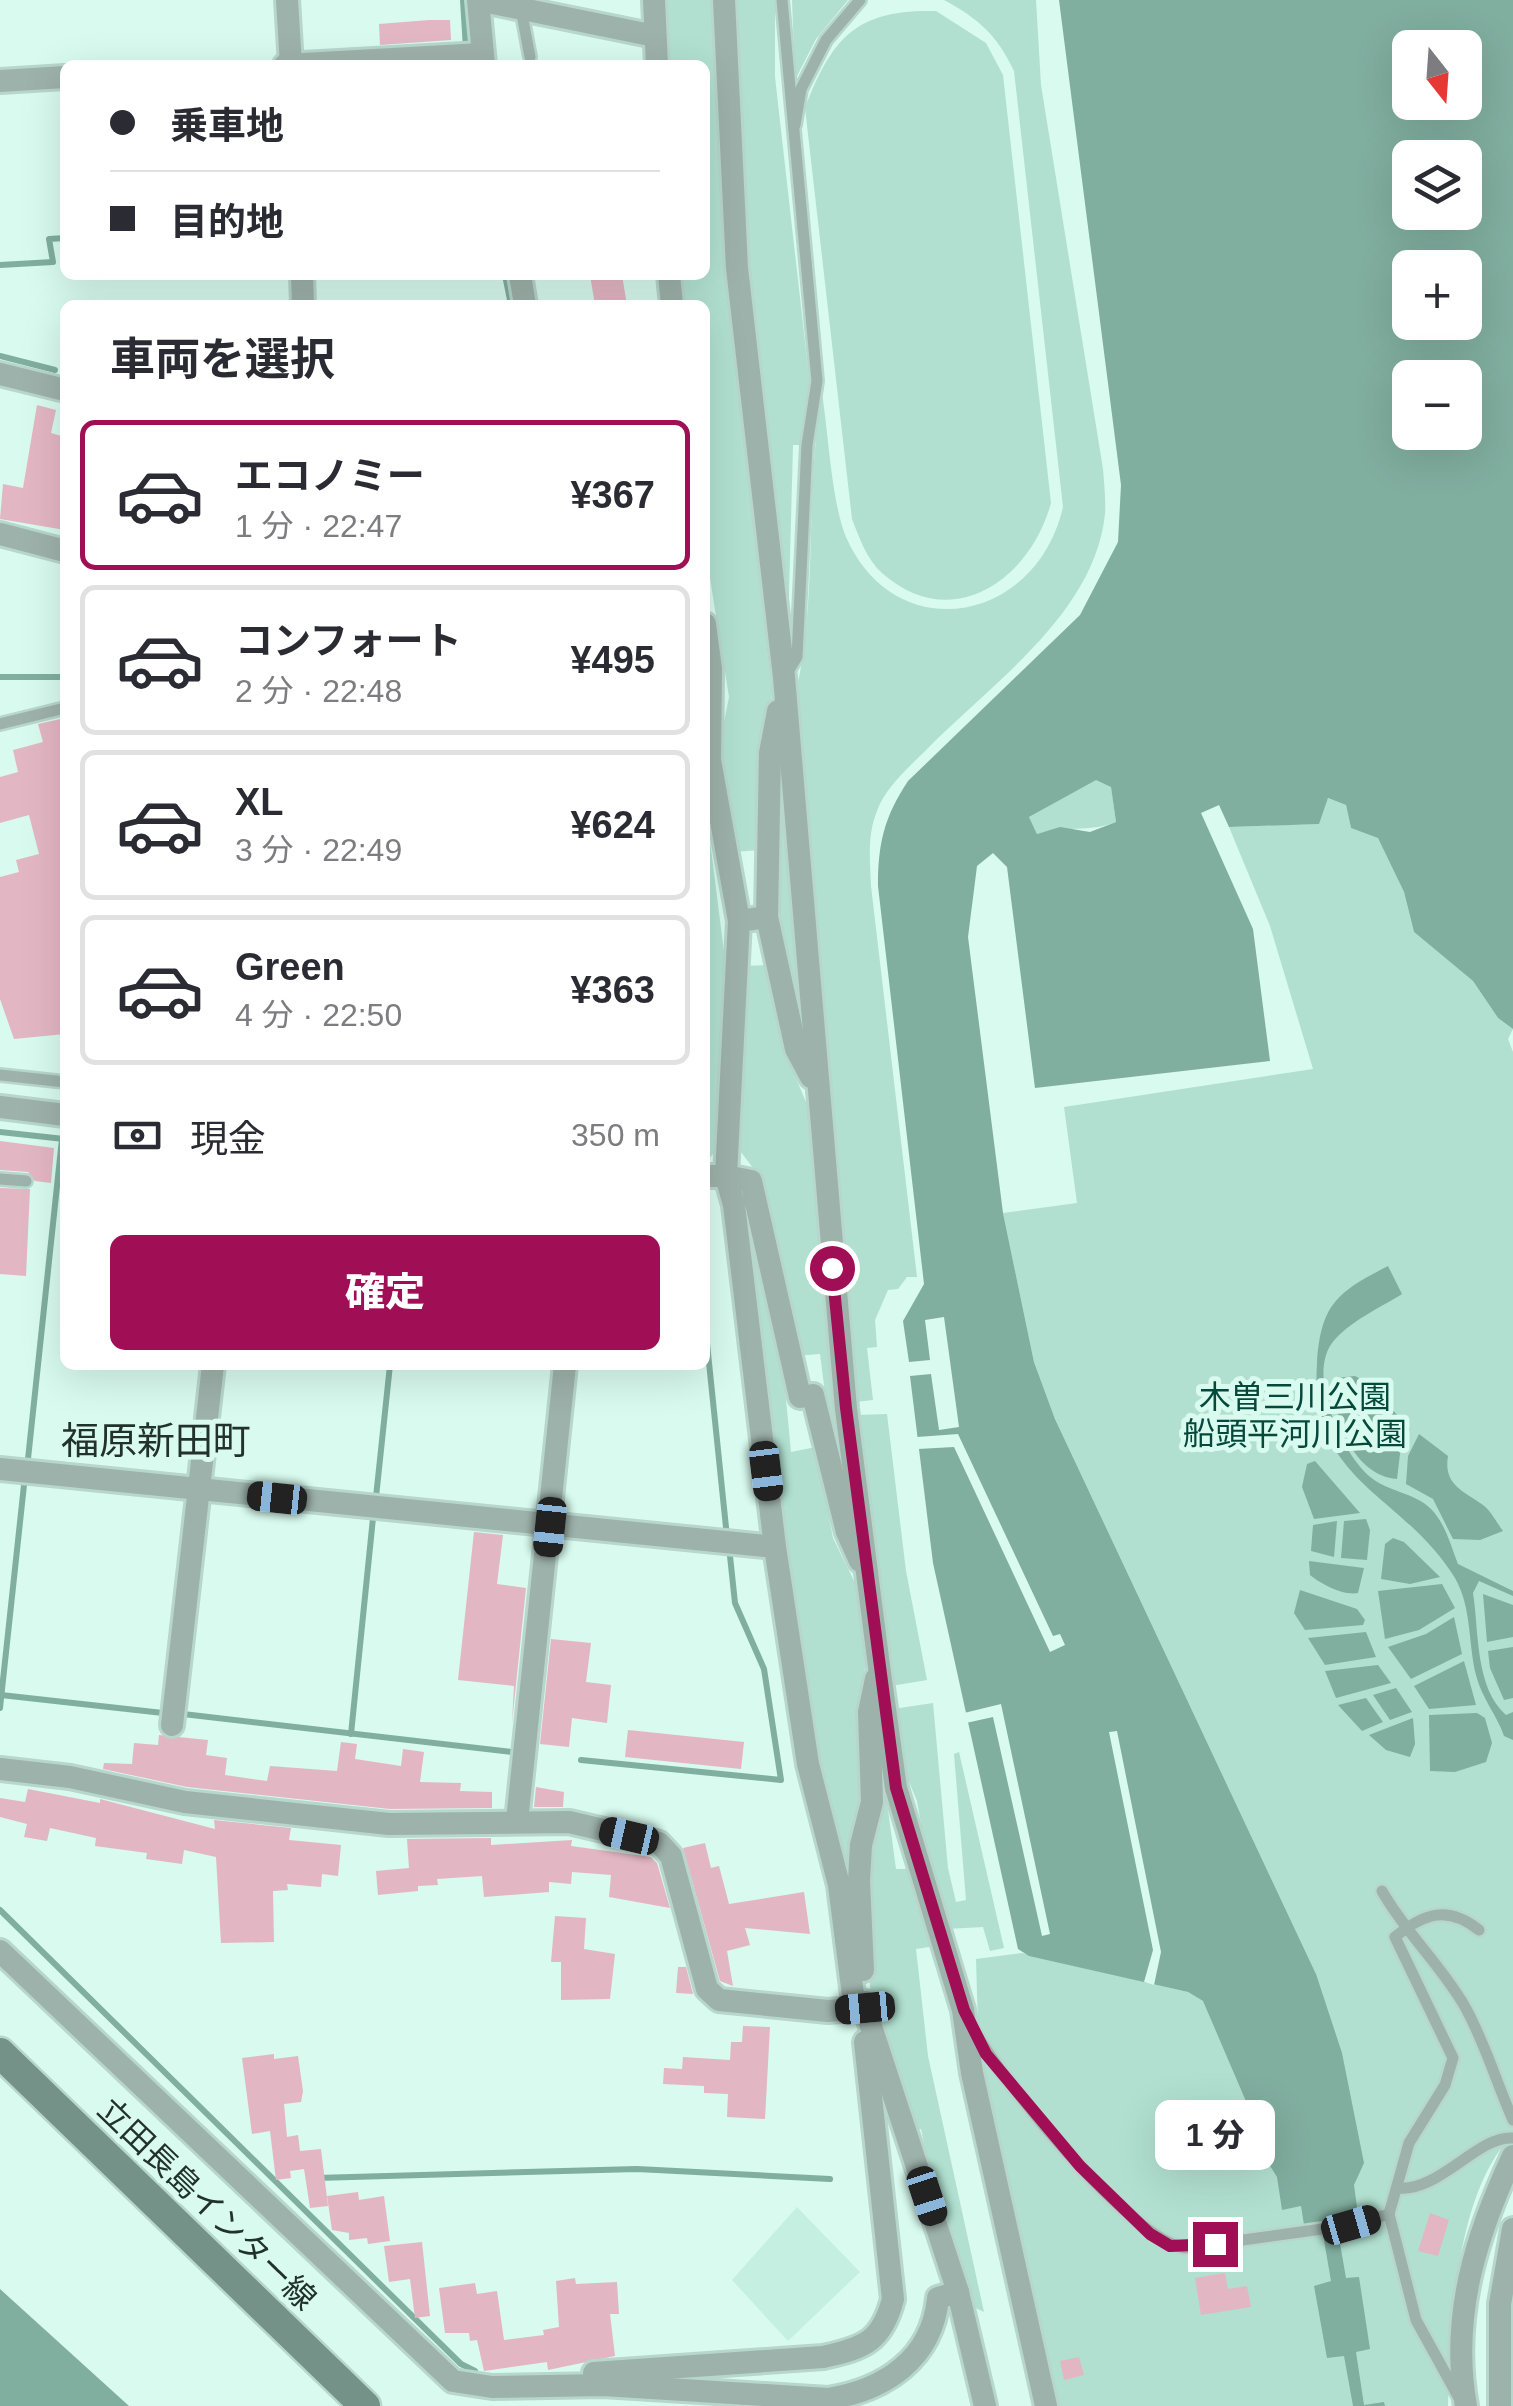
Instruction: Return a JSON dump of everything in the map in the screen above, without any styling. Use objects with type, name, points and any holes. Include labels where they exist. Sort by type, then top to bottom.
[{"type":"main road","name":"立田長島インター線","points":[[0,2053],[365,2406]]},
{"type":"street","points":[[287,0],[289,60]]},
{"type":"street","points":[[405,60],[475,57],[478,0],[655,36]]},
{"type":"street","points":[[654,0],[656,60]]},
{"type":"street","points":[[724,0],[737,268],[784,677],[846,1408],[872,1587],[879,1666],[896,1788],[964,2010],[972,2073],[1046,2406]]},
{"type":"street","points":[[0,80],[60,77]]},
{"type":"street","points":[[0,374],[60,385]]},
{"type":"street","points":[[0,534],[60,550]]},
{"type":"street","points":[[784,677],[770,754],[767,917],[796,1049],[816,1086]]},
{"type":"street","points":[[710,760],[739,921],[716,1176],[734,1205],[775,1547],[808,1764],[839,1885],[853,1994],[865,2008],[958,2292],[985,2406]]},
{"type":"street","points":[[739,921],[767,917]]},
{"type":"street","points":[[0,1107],[60,1113]]},
{"type":"street","points":[[716,1176],[751,1182],[800,1397],[813,1395],[847,1532],[872,1587]]},
{"type":"street","points":[[172,1725],[212,1370]]},
{"type":"street","points":[[517,1821],[565,1370]]},
{"type":"street","points":[[0,1470],[775,1547]]},
{"type":"street","points":[[492,2387],[606,2372],[824,2358],[854,2350],[874,2338],[887,2323],[893,2299],[865,2064],[859,1881],[861,1845],[872,1802],[869,1712],[879,1666]]},
{"type":"street","points":[[0,1769],[70,1777],[185,1802],[371,1823],[417,1827],[569,1822],[659,1843],[671,1856],[707,1990],[719,2000],[828,2012],[865,2008]]},
{"type":"street","points":[[0,1952],[453,2380],[492,2387],[604,2385],[828,2399],[851,2396],[904,2369],[936,2321],[938,2298],[958,2292]]},
{"type":"street","points":[[1465,2406],[1462,2318],[1470,2265],[1513,2156]]},
{"type":"street","points":[[1500,2406],[1500,2304],[1513,2229]]},
{"type":"lane","points":[[782,0],[816,382],[808,444],[797,657],[784,677]]},
{"type":"lane","points":[[792,144],[801,89],[826,40],[860,0]]},
{"type":"lane","points":[[521,9],[530,57]]},
{"type":"lane","points":[[0,724],[60,709]]},
{"type":"lane","points":[[0,1075],[60,1081]]},
{"type":"lane","points":[[0,1178],[26,1181]]},
{"type":"lane","points":[[1382,1890],[1404,1930],[1462,2001],[1484,2044],[1513,2120]]},
{"type":"lane","points":[[1465,2406],[1416,2320],[1389,2214],[1409,2143],[1445,2085],[1453,2058],[1395,1937],[1418,1919],[1441,1912],[1462,1916],[1479,1930]]},
{"type":"lane","points":[[964,2010],[986,2054],[1080,2166],[1150,2234],[1185,2248],[1351,2225],[1389,2214]]},
{"type":"lane","points":[[1397,2188],[1409,2190],[1444,2174],[1500,2136],[1513,2138]]},
{"type":"shaded area","points":[[1059,0],[1513,0],[1513,1029],[1498,1018],[1473,981],[1414,932],[1404,892],[1378,838],[1351,828],[1346,805],[1328,798],[1319,824],[1229,827],[1219,805],[1201,813],[1253,929],[1270,1061],[1035,1088],[1007,867],[993,853],[977,866],[968,937],[1003,1213],[1034,1362],[1055,1419],[1316,1974],[1342,2053],[1364,2163],[1354,2185],[1359,2222],[1337,2226],[1346,2278],[1359,2277],[1370,2349],[1356,2352],[1364,2405],[1384,2402],[1385,2406],[1353,2406],[1344,2356],[1327,2358],[1314,2286],[1331,2281],[1322,2229],[1305,2231],[1301,2206],[1282,2210],[1277,2177],[1259,2148],[1251,2113],[1203,2001],[1188,1992],[1029,1956],[1018,1949],[933,1563],[910,1376],[931,1374],[939,1430],[959,1427],[944,1317],[925,1320],[930,1360],[909,1362],[903,1321],[924,1284],[878,886],[881,844],[893,807],[908,781],[1080,615],[1118,542],[1121,485]],"holes":[[[1096,780],[1111,787],[1116,822],[1090,832],[1060,827],[1037,834],[1029,817]]]},
{"type":"shaded area","points":[[1388,1266],[1402,1294],[1339,1335],[1325,1358],[1323,1375],[1331,1414],[1348,1450],[1369,1476],[1431,1509],[1444,1528],[1458,1564],[1513,1591],[1513,1596],[1479,1581],[1473,1593],[1484,1675],[1496,1704],[1506,1715],[1513,1712],[1513,1740],[1504,1736],[1479,1684],[1464,1601],[1455,1578],[1434,1549],[1343,1461],[1328,1435],[1318,1403],[1319,1343],[1328,1313],[1345,1292]]},
{"type":"shaded area","points":[[1355,1376],[1368,1383],[1410,1429],[1400,1454],[1397,1479],[1368,1467],[1341,1425],[1337,1378]]},
{"type":"shaded area","points":[[1419,1434],[1448,1456],[1452,1481],[1486,1508],[1503,1531],[1480,1540],[1453,1539],[1433,1499],[1406,1484],[1408,1456]]},
{"type":"shaded area","points":[[1315,1461],[1360,1513],[1314,1519],[1302,1487],[1307,1464]]},
{"type":"shaded area","points":[[1366,1519],[1370,1530],[1367,1560],[1341,1558],[1344,1521]]},
{"type":"shaded area","points":[[1337,1521],[1334,1557],[1311,1551],[1313,1525]]},
{"type":"shaded area","points":[[1393,1538],[1404,1542],[1440,1577],[1410,1584],[1381,1579],[1385,1544]]},
{"type":"shaded area","points":[[1309,1561],[1364,1568],[1358,1593],[1339,1591],[1320,1582],[1310,1575]]},
{"type":"shaded area","points":[[1442,1584],[1455,1608],[1419,1630],[1385,1639],[1378,1591]]},
{"type":"shaded area","points":[[1300,1590],[1357,1609],[1365,1620],[1363,1625],[1305,1630],[1294,1613]]},
{"type":"shaded area","points":[[1483,1594],[1513,1605],[1513,1637],[1487,1642]]},
{"type":"shaded area","points":[[1454,1617],[1462,1654],[1411,1679],[1388,1647],[1426,1634]]},
{"type":"shaded area","points":[[1366,1632],[1376,1657],[1325,1665],[1308,1638]]},
{"type":"shaded area","points":[[1513,1647],[1513,1698],[1504,1700],[1490,1668],[1488,1651]]},
{"type":"shaded area","points":[[1464,1661],[1476,1705],[1429,1709],[1414,1686]]},
{"type":"shaded area","points":[[1378,1665],[1391,1683],[1336,1698],[1325,1671]]},
{"type":"shaded area","points":[[1396,1688],[1412,1712],[1390,1720],[1373,1695]]},
{"type":"shaded area","points":[[1366,1698],[1383,1722],[1362,1731],[1338,1705]]},
{"type":"shaded area","points":[[1477,1713],[1485,1718],[1492,1743],[1486,1762],[1455,1772],[1430,1771],[1429,1715]]},
{"type":"shaded area","points":[[1413,1718],[1415,1744],[1410,1757],[1386,1750],[1369,1735]]},
{"type":"shaded area","points":[[797,2207],[860,2272],[788,2341],[732,2280]]},
{"type":"shaded area","points":[[0,2289],[129,2406],[0,2406]]},
{"type":"green space","points":[[661,0],[716,0],[725,261],[772,694],[762,754],[760,850],[733,852],[716,762],[729,697],[710,578],[710,300],[678,300],[676,280],[710,280],[710,60],[663,60]]},
{"type":"green space","points":[[734,0],[775,0],[775,77],[810,386],[800,445],[793,445],[788,633],[746,257]]},
{"type":"green space","points":[[792,0],[848,0],[816,39],[795,80]]},
{"type":"green space","points":[[944,0],[1036,0],[1041,85],[1103,469],[1105,514],[1097,549],[1064,611],[1014,667],[902,774],[881,801],[874,820],[871,886],[917,1277],[907,1277],[898,1289],[888,1290],[875,1320],[877,1347],[867,1348],[873,1400],[856,1402],[794,701],[806,625],[822,393],[834,487],[846,537],[868,573],[897,596],[929,608],[963,608],[995,597],[1025,577],[1048,546],[1063,507],[1014,71],[986,29]]},
{"type":"green space","points":[[936,11],[986,43],[1003,75],[1051,503],[1041,531],[1007,575],[985,590],[961,598],[935,599],[908,591],[882,573],[868,555],[852,519],[805,108],[826,63],[851,32],[886,15]]},
{"type":"green space","points":[[780,754],[802,1037],[782,932]]},
{"type":"green space","points":[[1096,779],[1111,786],[1116,822],[1037,834],[1029,817]]},
{"type":"green space","name":"木曽三川公園 船頭平河川公園","points":[[1328,798],[1346,805],[1351,828],[1378,837],[1404,892],[1414,932],[1473,981],[1498,1018],[1513,1029],[1508,1039],[1513,1052],[1513,2134],[1493,2160],[1467,2226],[1454,2301],[1448,2406],[1052,2406],[979,2060],[976,1959],[1022,1953],[1188,1992],[1203,2001],[1316,1974],[1055,1419],[1034,1362],[1003,1213],[1077,1203],[1064,1107],[1313,1069],[1270,926],[1229,827],[1318,824]]},
{"type":"green space","points":[[710,841],[726,968],[717,1150],[710,1158]]},
{"type":"green space","points":[[767,965],[786,1054],[808,1107],[851,1518],[833,1455],[820,1354],[795,1356],[756,1172],[735,1144],[743,966]]},
{"type":"green space","points":[[739,1186],[769,1283],[791,1452],[816,1447],[833,1538],[860,1593],[867,1656],[859,1706],[863,1804],[851,1913],[800,1671]]},
{"type":"green space","points":[[887,1414],[906,1571],[927,1680],[891,1686],[858,1415]]},
{"type":"green space","points":[[933,1703],[948,1868],[956,1902],[966,1900],[954,1754],[959,1752],[1004,1948],[990,1951],[983,1927],[946,1929],[928,1865],[917,1801],[900,1760],[893,1709]]},
{"type":"green space","points":[[876,1720],[896,1869],[914,1869],[936,1946],[916,1949],[928,2056],[984,2312],[971,2306],[935,2197],[921,2129],[911,2130],[871,1999],[862,1874]]},
{"type":"pier","points":[[958,1434],[1053,1636],[1060,1634],[1065,1645],[1050,1652],[954,1447],[918,1449],[917,1437]]},
{"type":"pier","points":[[1001,1704],[1050,1934],[1042,1936],[993,1717],[966,1723],[964,1713]]},
{"type":"pier","points":[[1117,1731],[1161,1952],[1154,1985],[1144,1982],[1153,1950],[1109,1732]]},
{"type":"building","points":[[450,20],[451,40],[380,45],[379,24]]},
{"type":"building","points":[[591,280],[623,280],[626,300],[594,300]]},
{"type":"building","points":[[37,405],[56,410],[51,433],[60,436],[60,529],[0,519],[3,484],[23,488]]},
{"type":"building","points":[[60,719],[60,1034],[14,1039],[0,999],[0,877],[19,872],[16,860],[39,854],[29,815],[0,823],[0,777],[18,772],[13,750],[43,742],[38,724]]},
{"type":"building","points":[[0,1141],[54,1148],[51,1183],[35,1181],[28,1172],[0,1170]]},
{"type":"building","points":[[0,1188],[30,1189],[26,1276],[0,1274]]},
{"type":"building","points":[[474,1532],[503,1535],[497,1584],[526,1588],[512,1723],[514,1686],[458,1680]]},
{"type":"building","points":[[551,1639],[591,1643],[586,1682],[611,1685],[607,1723],[572,1718],[569,1747],[540,1744]]},
{"type":"building","points":[[628,1730],[744,1742],[741,1769],[625,1757]]},
{"type":"building","points":[[159,1735],[208,1740],[206,1755],[227,1758],[225,1775],[267,1781],[270,1766],[337,1771],[341,1742],[357,1744],[355,1759],[401,1766],[403,1749],[424,1752],[420,1782],[461,1783],[460,1791],[492,1792],[492,1808],[390,1809],[187,1787],[103,1769],[104,1763],[132,1764],[134,1743],[158,1745]]},
{"type":"building","points":[[536,1787],[564,1792],[563,1807],[534,1807]]},
{"type":"building","points":[[28,1789],[100,1803],[100,1799],[215,1829],[214,1820],[291,1828],[289,1840],[341,1845],[338,1876],[322,1874],[321,1887],[287,1884],[288,1890],[273,1891],[274,1942],[221,1943],[216,1857],[184,1850],[182,1864],[146,1859],[147,1853],[95,1846],[96,1838],[50,1828],[47,1841],[24,1837],[27,1824],[0,1817],[0,1798],[25,1802]]},
{"type":"building","points":[[491,1838],[491,1845],[572,1840],[571,1846],[651,1857],[657,1863],[670,1908],[609,1897],[611,1875],[572,1872],[571,1884],[549,1882],[549,1892],[484,1897],[482,1876],[437,1879],[438,1885],[418,1886],[418,1891],[378,1895],[376,1871],[409,1868],[407,1839]]},
{"type":"building","points":[[705,1843],[711,1868],[719,1866],[729,1904],[804,1892],[810,1934],[745,1928],[750,1945],[727,1951],[733,1986],[720,1981],[683,1848]]},
{"type":"building","points":[[555,1916],[586,1918],[584,1949],[615,1954],[610,1999],[561,2000],[561,1962],[551,1962]]},
{"type":"building","points":[[678,1967],[686,1967],[693,1994],[676,1993]]},
{"type":"building","points":[[743,2026],[770,2027],[765,2119],[727,2117],[728,2094],[704,2093],[704,2086],[663,2084],[664,2068],[682,2069],[683,2057],[730,2060],[731,2042],[742,2042]]},
{"type":"building","points":[[274,2054],[274,2059],[298,2056],[303,2091],[301,2102],[284,2104],[287,2137],[298,2135],[300,2151],[321,2149],[328,2206],[310,2208],[304,2169],[290,2171],[291,2178],[276,2180],[270,2131],[252,2134],[242,2058]]},
{"type":"building","points":[[358,2192],[359,2200],[384,2196],[390,2241],[368,2244],[367,2238],[349,2240],[349,2233],[332,2230],[327,2196]]},
{"type":"building","points":[[1430,2213],[1449,2220],[1438,2256],[1418,2251]]},
{"type":"building","points":[[422,2242],[430,2316],[415,2318],[410,2279],[389,2282],[384,2246]]},
{"type":"building","points":[[1225,2273],[1228,2289],[1247,2286],[1251,2307],[1201,2315],[1195,2278]]},
{"type":"building","points":[[575,2278],[576,2284],[617,2282],[619,2314],[610,2314],[615,2356],[548,2370],[547,2362],[484,2371],[477,2340],[470,2341],[469,2333],[445,2333],[439,2288],[475,2283],[477,2294],[497,2291],[504,2340],[544,2335],[543,2330],[559,2327],[556,2281]]},
{"type":"building","points":[[1079,2357],[1084,2375],[1064,2380],[1060,2361]]},
{"type":"waterway","points":[[463,0],[466,49]]},
{"type":"waterway","points":[[0,265],[53,262],[49,239],[60,238]]},
{"type":"waterway","points":[[506,280],[510,300]]},
{"type":"waterway","points":[[0,356],[55,370]]},
{"type":"waterway","points":[[0,677],[60,677]]},
{"type":"waterway","points":[[0,1132],[60,1139]]},
{"type":"waterway","points":[[28,1459],[60,1158]]},
{"type":"waterway","points":[[376,1497],[389,1370]]},
{"type":"waterway","points":[[710,1370],[727,1537]]},
{"type":"waterway","points":[[0,1708],[24,1485]]},
{"type":"waterway","points":[[351,1734],[373,1518]]},
{"type":"waterway","points":[[581,1760],[781,1780],[764,1669],[735,1603],[730,1556]]},
{"type":"waterway","points":[[1,1695],[163,1713]]},
{"type":"waterway","points":[[183,1714],[512,1752]]},
{"type":"waterway","points":[[0,1910],[461,2364],[475,2371]]},
{"type":"waterway","points":[[316,2178],[637,2169],[830,2179]]},
{"type":"district","name":"福原新田町","points":[[156,1441]]},
{"type":"route","points":[[832,1268],[846,1408],[896,1788],[964,2010],[986,2054],[1080,2166],[1150,2234],[1170,2246],[1215,2244]]}]
